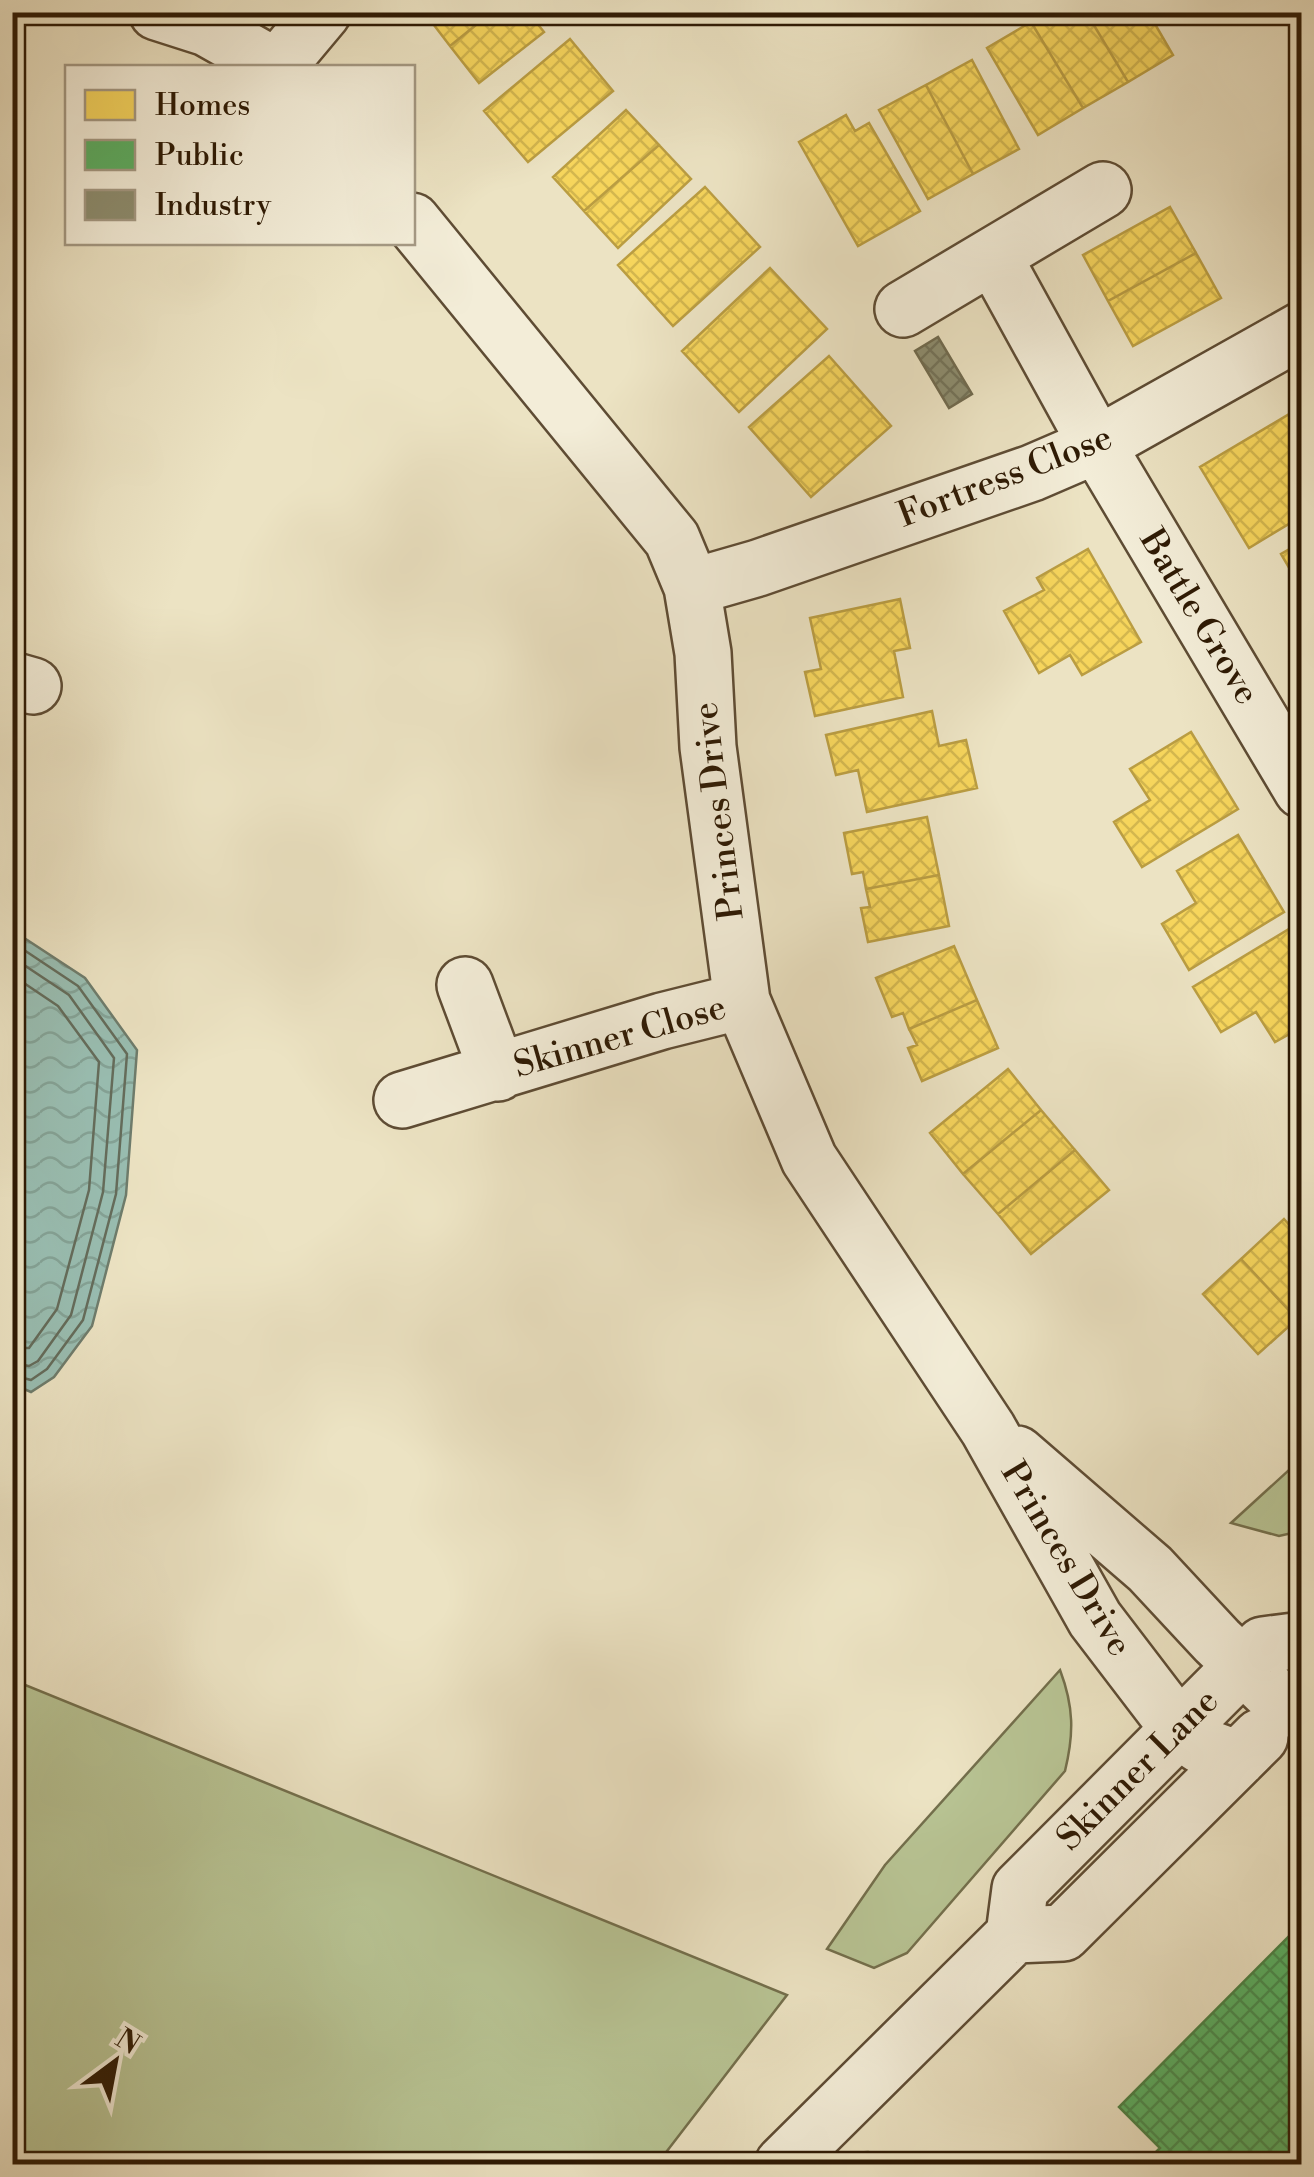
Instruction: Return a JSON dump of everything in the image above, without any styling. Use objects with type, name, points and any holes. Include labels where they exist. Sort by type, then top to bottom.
[{"type":"street","points":[[156,12],[207,28],[274,65]]},
{"type":"street","points":[[280,65],[322,12]]},
{"type":"street","points":[[903,309],[1102,190]]},
{"type":"street","name":"Princes Drive","points":[[415,225],[672,539],[692,586],[703,654],[708,747],[742,1001],[809,1159],[988,1429],[1095,1619],[1180,1728],[1200,1745],[1238,1759]]},
{"type":"street","name":"Battle Grove","points":[[992,256],[1097,445],[1302,790]]},
{"type":"street","name":"Fortress Close","points":[[692,586],[758,568],[995,486],[1097,445],[1302,330]]},
{"type":"street","name":"Skinner Close","points":[[465,986],[498,1072]]},
{"type":"street","name":"Skinner Close","points":[[402,1100],[662,1021],[742,1001]]},
{"type":"street","name":"Princes Drive","points":[[988,1429],[1150,1569],[1243,1666],[1295,1702]]},
{"type":"street","name":"Skinner Lane","points":[[1295,1702],[1062,1934],[1014,1936],[1020,1889],[1262,1645],[1302,1640]]},
{"type":"street","points":[[783,2164],[1014,1936]]},
{"type":"green space","points":[[1301,1459],[1301,1531],[1279,1536],[1231,1523]]},
{"type":"green space","points":[[1060,1670],[1071,1720],[1065,1771],[907,1953],[874,1968],[827,1949],[885,1865]]},
{"type":"green space","points":[[12,1680],[787,1995],[657,2164],[13,2164]]},
{"type":"green space","points":[[868,2152],[903,2158],[896,2164],[812,2164],[819,2155]]},
{"type":"water","points":[[12,930],[85,978],[137,1050],[126,1195],[92,1326],[54,1377],[31,1392],[12,1384]]},
{"type":"building: Homes","points":[[424,12],[492,12],[450,46]]},
{"type":"building: Homes","points":[[492,12],[528,12],[544,32],[479,83],[450,46]]},
{"type":"building: Homes","points":[[1047,12],[1086,12],[1128,82],[1083,108],[1031,22]]},
{"type":"building: Homes","points":[[1086,12],[1148,12],[1173,55],[1128,82]]},
{"type":"building: Homes","points":[[1031,22],[1083,108],[1038,135],[987,48]]},
{"type":"building: Homes","points":[[570,39],[613,91],[528,162],[484,111]]},
{"type":"building: Homes","points":[[972,60],[1019,149],[973,174],[926,85]]},
{"type":"building: Homes","points":[[926,85],[973,174],[928,199],[879,110]]},
{"type":"building: Homes","points":[[626,110],[659,145],[584,211],[553,177]]},
{"type":"building: Homes","points":[[846,115],[855,131],[869,123],[920,211],[858,246],[799,142]]},
{"type":"building: Homes","points":[[659,145],[691,179],[618,248],[584,211]]},
{"type":"building: Homes","points":[[705,187],[760,247],[673,326],[618,265]]},
{"type":"building: Homes","points":[[1170,207],[1196,253],[1108,301],[1083,255]]},
{"type":"building: Homes","points":[[1196,253],[1221,298],[1133,346],[1108,301]]},
{"type":"building: Homes","points":[[770,268],[827,329],[739,412],[682,351]]},
{"type":"building: Homes","points":[[829,356],[891,426],[811,497],[749,427]]},
{"type":"building: Homes","points":[[1291,413],[1302,430],[1302,516],[1249,548],[1200,467]]},
{"type":"building: Homes","points":[[1302,542],[1302,590],[1281,554]]},
{"type":"building: Homes","points":[[1088,549],[1141,642],[1082,675],[1070,655],[1039,673],[1004,611],[1044,590],[1037,578]]},
{"type":"building: Homes","points":[[900,599],[910,648],[894,651],[903,697],[815,716],[805,672],[821,669],[810,618]]},
{"type":"building: Homes","points":[[932,711],[939,746],[966,740],[977,788],[867,812],[858,770],[836,775],[826,735]]},
{"type":"building: Homes","points":[[1191,732],[1238,809],[1142,867],[1114,822],[1150,800],[1130,769]]},
{"type":"building: Homes","points":[[927,817],[939,875],[866,889],[863,872],[852,874],[844,833]]},
{"type":"building: Homes","points":[[1238,835],[1284,912],[1189,970],[1162,924],[1196,903],[1177,871]]},
{"type":"building: Homes","points":[[939,875],[949,926],[868,942],[861,908],[870,907],[866,889]]},
{"type":"building: Homes","points":[[1289,929],[1302,950],[1302,1027],[1275,1042],[1256,1012],[1221,1032],[1193,987]]},
{"type":"building: Homes","points":[[954,946],[977,1000],[909,1029],[903,1013],[892,1017],[876,978]]},
{"type":"building: Homes","points":[[977,1000],[998,1048],[922,1081],[908,1048],[917,1045],[909,1029]]},
{"type":"building: Homes","points":[[1008,1069],[1041,1110],[963,1174],[930,1133]]},
{"type":"building: Homes","points":[[1041,1110],[1075,1150],[998,1214],[963,1174]]},
{"type":"building: Homes","points":[[1075,1150],[1109,1190],[1031,1254],[998,1214]]},
{"type":"building: Homes","points":[[1284,1219],[1302,1239],[1302,1314],[1297,1319],[1241,1259]]},
{"type":"building: Homes","points":[[1241,1259],[1297,1319],[1258,1354],[1203,1294]]},
{"type":"building: Public","points":[[1302,1923],[1302,2164],[1145,2163],[1160,2148],[1119,2107]]},
{"type":"building: Industry","points":[[938,337],[972,394],[949,408],[915,351]]}]
